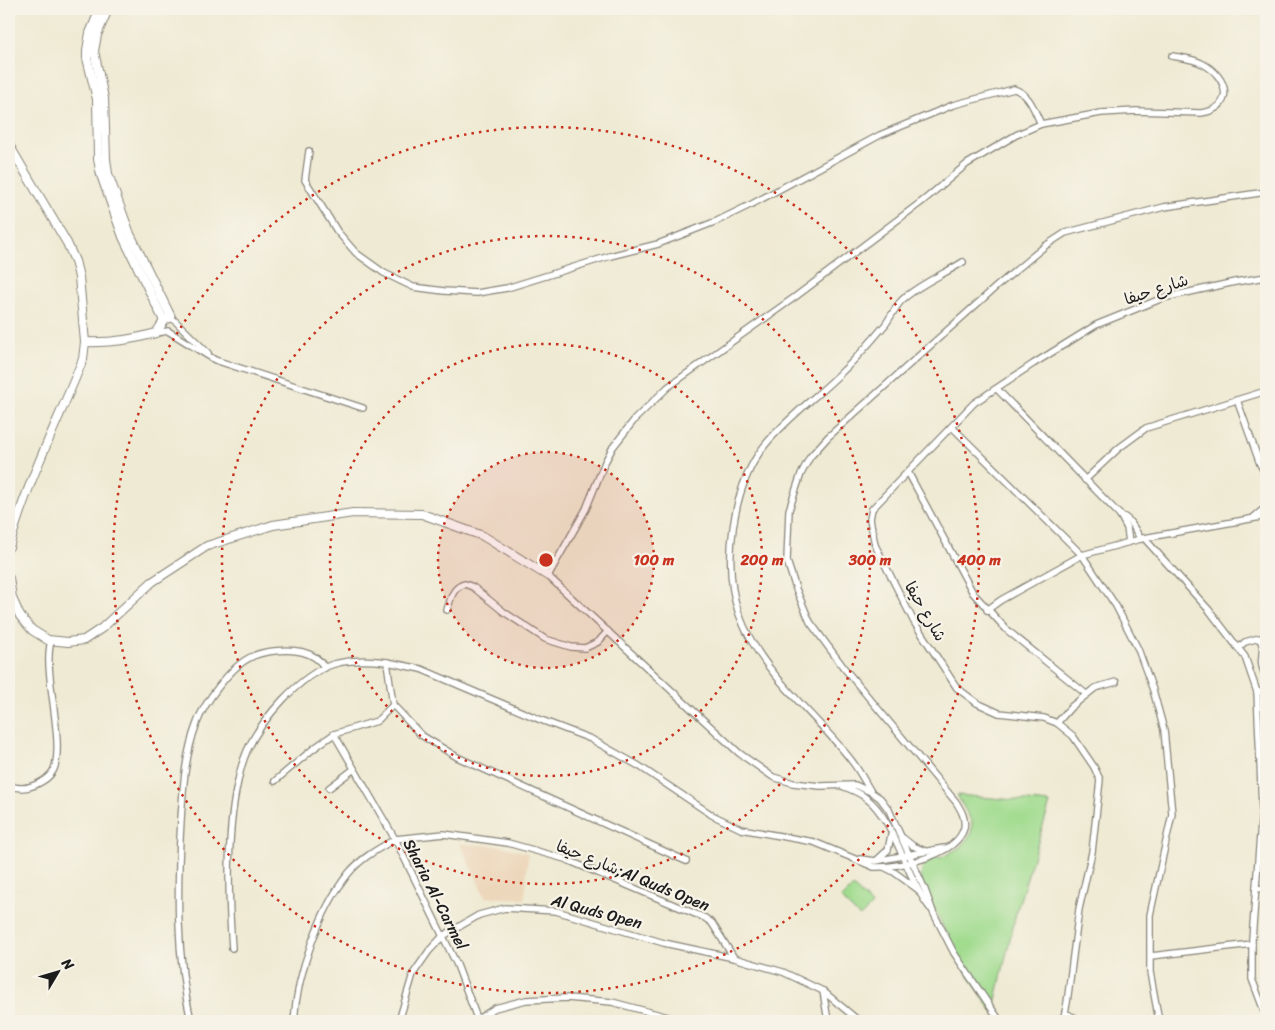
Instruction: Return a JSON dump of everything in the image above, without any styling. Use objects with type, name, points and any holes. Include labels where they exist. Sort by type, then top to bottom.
[{"type":"street","points":[[100,9],[90,33],[87,58],[97,99],[98,159],[101,175],[123,237],[168,319],[215,360]]},
{"type":"street","points":[[108,9],[97,35],[94,51],[104,98],[108,174],[130,234],[168,319]]},
{"type":"street","points":[[548,576],[586,509],[613,447],[636,419],[668,387],[795,297],[924,200],[968,164],[1016,136],[1041,124],[1101,113],[1136,111],[1209,112],[1224,100],[1226,93],[1221,78],[1205,65],[1194,60],[1172,56]]},
{"type":"street","points":[[309,151],[305,180],[337,231],[356,253],[384,273],[413,287],[444,291],[477,292],[507,288],[610,256],[658,244],[717,221],[818,170],[880,135],[953,105],[1014,89],[1020,91],[1029,99],[1041,124]]},
{"type":"street","points":[[9,145],[67,243],[75,261],[79,277],[85,342],[83,359],[33,473],[18,514],[9,547]]},
{"type":"street","points":[[232,948],[230,854],[233,812],[238,781],[246,752],[286,695],[301,682],[334,664],[364,659],[420,669],[591,739],[640,766],[712,815],[741,830],[814,842],[874,867],[884,867],[947,847],[959,838],[964,827],[963,814],[956,802],[838,661],[810,622],[796,590],[787,561],[789,510],[801,474],[810,457],[828,437],[997,286],[1045,246],[1065,233],[1164,207],[1266,192]]},
{"type":"street","points":[[871,792],[851,760],[783,684],[757,650],[740,615],[732,584],[730,543],[737,506],[750,470],[764,446],[790,419],[845,369],[886,324],[901,302],[911,293],[963,262]]},
{"type":"street","name":"شارع حيفا","points":[[1063,1021],[1079,909],[1092,852],[1100,780],[1094,766],[1073,736],[1057,723],[1044,718],[999,712],[977,703],[958,688],[914,622],[874,545],[870,519],[872,509],[974,403],[1033,364],[1104,322],[1163,298],[1266,277]]},
{"type":"street","points":[[156,333],[168,319]]},
{"type":"street","points":[[85,342],[120,342],[168,331],[215,360],[363,408]]},
{"type":"street","points":[[996,389],[1120,515],[1126,528],[1129,542]]},
{"type":"street","points":[[1085,480],[1119,448],[1146,428],[1266,392]]},
{"type":"street","points":[[1238,400],[1260,464],[1266,475]]},
{"type":"street","points":[[952,427],[1082,555],[1116,606],[1138,649],[1153,690],[1164,730],[1172,814],[1150,915],[1150,972],[1159,1021]]},
{"type":"street","points":[[908,472],[973,593],[1007,630],[1086,694]]},
{"type":"street","points":[[987,610],[1001,600],[1082,555],[1129,542],[1252,518],[1266,509]]},
{"type":"street","points":[[9,578],[12,598],[20,616],[32,630],[51,640],[68,642],[84,640],[102,628],[152,582],[207,546],[273,525],[353,513],[422,514],[483,536],[548,576],[740,753],[773,777],[793,783],[820,786],[854,785],[880,798],[889,810],[900,836],[917,890]]},
{"type":"street","points":[[1120,515],[1131,522],[1143,539],[1209,610],[1245,657],[1257,692],[1262,809],[1252,944],[1252,980],[1266,1016]]},
{"type":"street","points":[[447,610],[453,591],[459,585],[465,584],[473,587],[504,612],[544,639],[571,647],[585,648],[598,642],[608,631]]},
{"type":"street","points":[[1238,648],[1255,638],[1260,638],[1263,644],[1262,666],[1266,678]]},
{"type":"street","points":[[9,785],[14,788],[32,787],[41,783],[53,770],[56,760],[57,744],[48,656],[51,640]]},
{"type":"street","points":[[191,1021],[179,944],[179,848],[184,784],[190,745],[197,722],[205,706],[225,679],[248,658],[264,653],[298,651],[317,658],[325,668]]},
{"type":"street","points":[[387,662],[392,705],[421,735],[457,757],[686,861]]},
{"type":"street","points":[[1057,723],[1086,694],[1095,688],[1116,682]]},
{"type":"street","points":[[1257,692],[1266,691]]},
{"type":"street","points":[[276,780],[334,734],[377,721],[392,705]]},
{"type":"street","points":[[334,734],[395,839]]},
{"type":"street","points":[[329,788],[354,769]]},
{"type":"street","points":[[838,784],[867,798],[885,818],[891,833],[920,879],[933,912]]},
{"type":"street","points":[[876,861],[888,850],[891,843],[891,833]]},
{"type":"street","name":"شارع حيفا;Al Quds Open","points":[[395,839],[444,834],[508,843],[565,859],[705,918],[712,923],[734,958]]},
{"type":"street","points":[[900,836],[928,854]]},
{"type":"street","name":"Sharia Al-Carmel","points":[[294,1021],[295,1004],[310,948],[325,911],[349,873],[370,853],[395,839],[443,936],[469,994],[477,1020]]},
{"type":"street","points":[[920,879],[919,869],[928,854]]},
{"type":"street","points":[[849,856],[876,861],[907,859]]},
{"type":"street","points":[[884,867],[906,879],[917,890],[933,912],[969,977],[1000,1021]]},
{"type":"street","points":[[1256,890],[1266,888]]},
{"type":"street","name":"Al Quds Open","points":[[399,1021],[413,974],[429,951],[443,936],[479,916],[505,908],[556,911],[664,943],[734,958],[784,972],[823,991]]},
{"type":"street","points":[[1151,956],[1252,944]]},
{"type":"street","points":[[823,991],[828,1021]]},
{"type":"street","points":[[823,991],[859,1021]]},
{"type":"street","points":[[477,1020],[495,1008],[526,1000],[567,998],[612,1002],[683,1021]]},
{"type":"street","points":[[1065,1013],[1082,1021]]},
{"type":"street","name":"شارع حيفا","points":[[1059,1021],[1065,1013]]},
{"type":"shaded area","points":[[460,844],[500,846],[528,853],[525,899],[485,897]]},
{"type":"green space","points":[[957,795],[1050,803],[1016,913],[993,1012],[962,966],[920,879],[925,859],[929,856],[941,858],[960,847],[971,834],[972,822]]},
{"type":"green space","points":[[853,887],[872,905],[860,917],[841,899]]}]
